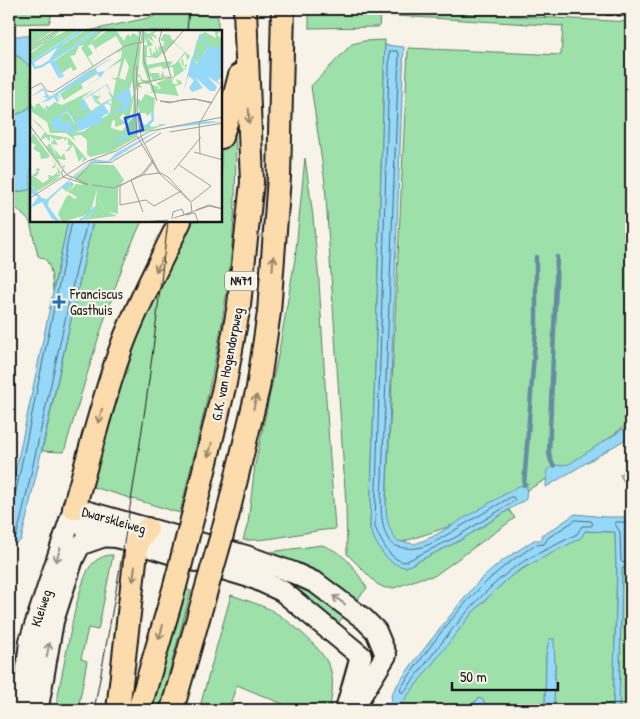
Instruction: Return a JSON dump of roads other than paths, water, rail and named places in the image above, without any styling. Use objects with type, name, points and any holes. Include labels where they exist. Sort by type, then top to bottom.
[{"type":"main road","name":"G.K. van Hogendorpweg","points":[[139,710],[175,586],[209,452],[225,383],[239,305],[252,182],[244,9]]},
{"type":"main road","name":"N471","points":[[172,710],[227,517],[258,388],[269,312],[279,177],[283,9]]},
{"type":"main road","points":[[222,134],[247,50]]},
{"type":"main road","points":[[74,508],[123,342],[142,298],[180,222]]},
{"type":"main road","points":[[118,710],[142,536]]},
{"type":"street","name":"Dwarskleiweg","points":[[74,508],[256,579],[282,591],[361,656],[346,710]]},
{"type":"street","name":"Dwarskleiweg","points":[[74,508],[77,519],[82,526],[93,534],[102,537],[142,536],[246,556],[316,583],[364,619],[376,631],[386,655],[352,710]]},
{"type":"street","name":"Kleiweg","points":[[22,710],[21,703],[30,641],[74,508]]},
{"type":"street","name":"Kleiweg","points":[[36,710],[40,698],[53,621],[73,559],[82,544],[102,537]]},
{"type":"water","points":[[13,36],[30,36],[30,67],[21,58],[9,52],[9,41]]},
{"type":"water","points":[[385,45],[404,47],[386,495],[386,512],[389,527],[397,541],[415,544],[432,537],[527,483],[526,499],[459,541],[406,567],[393,563],[383,554],[370,529]]},
{"type":"water","points":[[30,107],[30,189],[9,193],[9,118]]},
{"type":"water","points":[[68,222],[93,222],[21,540],[12,543],[9,542],[9,502]]},
{"type":"water","points":[[631,424],[631,436],[546,487],[547,470],[554,466],[569,464]]},
{"type":"water","points":[[575,514],[625,517],[631,522],[631,564],[626,568],[622,568],[619,710],[613,710],[617,568],[615,532],[585,531],[581,538],[511,576],[473,612],[401,704],[398,703],[394,710],[379,710],[384,703],[389,704],[395,688],[413,663],[479,581],[502,561],[534,540],[542,540],[542,534],[547,533]]},
{"type":"water","points":[[549,639],[554,639],[554,710],[545,710],[546,655]]},
{"type":"water","points":[[479,698],[483,700],[489,710],[474,710],[474,703]]},
{"type":"waterway","points":[[524,485],[536,328],[536,257]]},
{"type":"waterway","points":[[554,466],[549,453],[557,257]]},
{"type":"tram line","points":[[187,30],[189,9]]},
{"type":"tram line","points":[[94,710],[109,632],[141,435],[153,352],[168,222]]},
{"type":"railway","points":[[521,9],[631,15]]},
{"type":"place","name":"Franciscus Gasthuis","points":[[59,302]]}]
